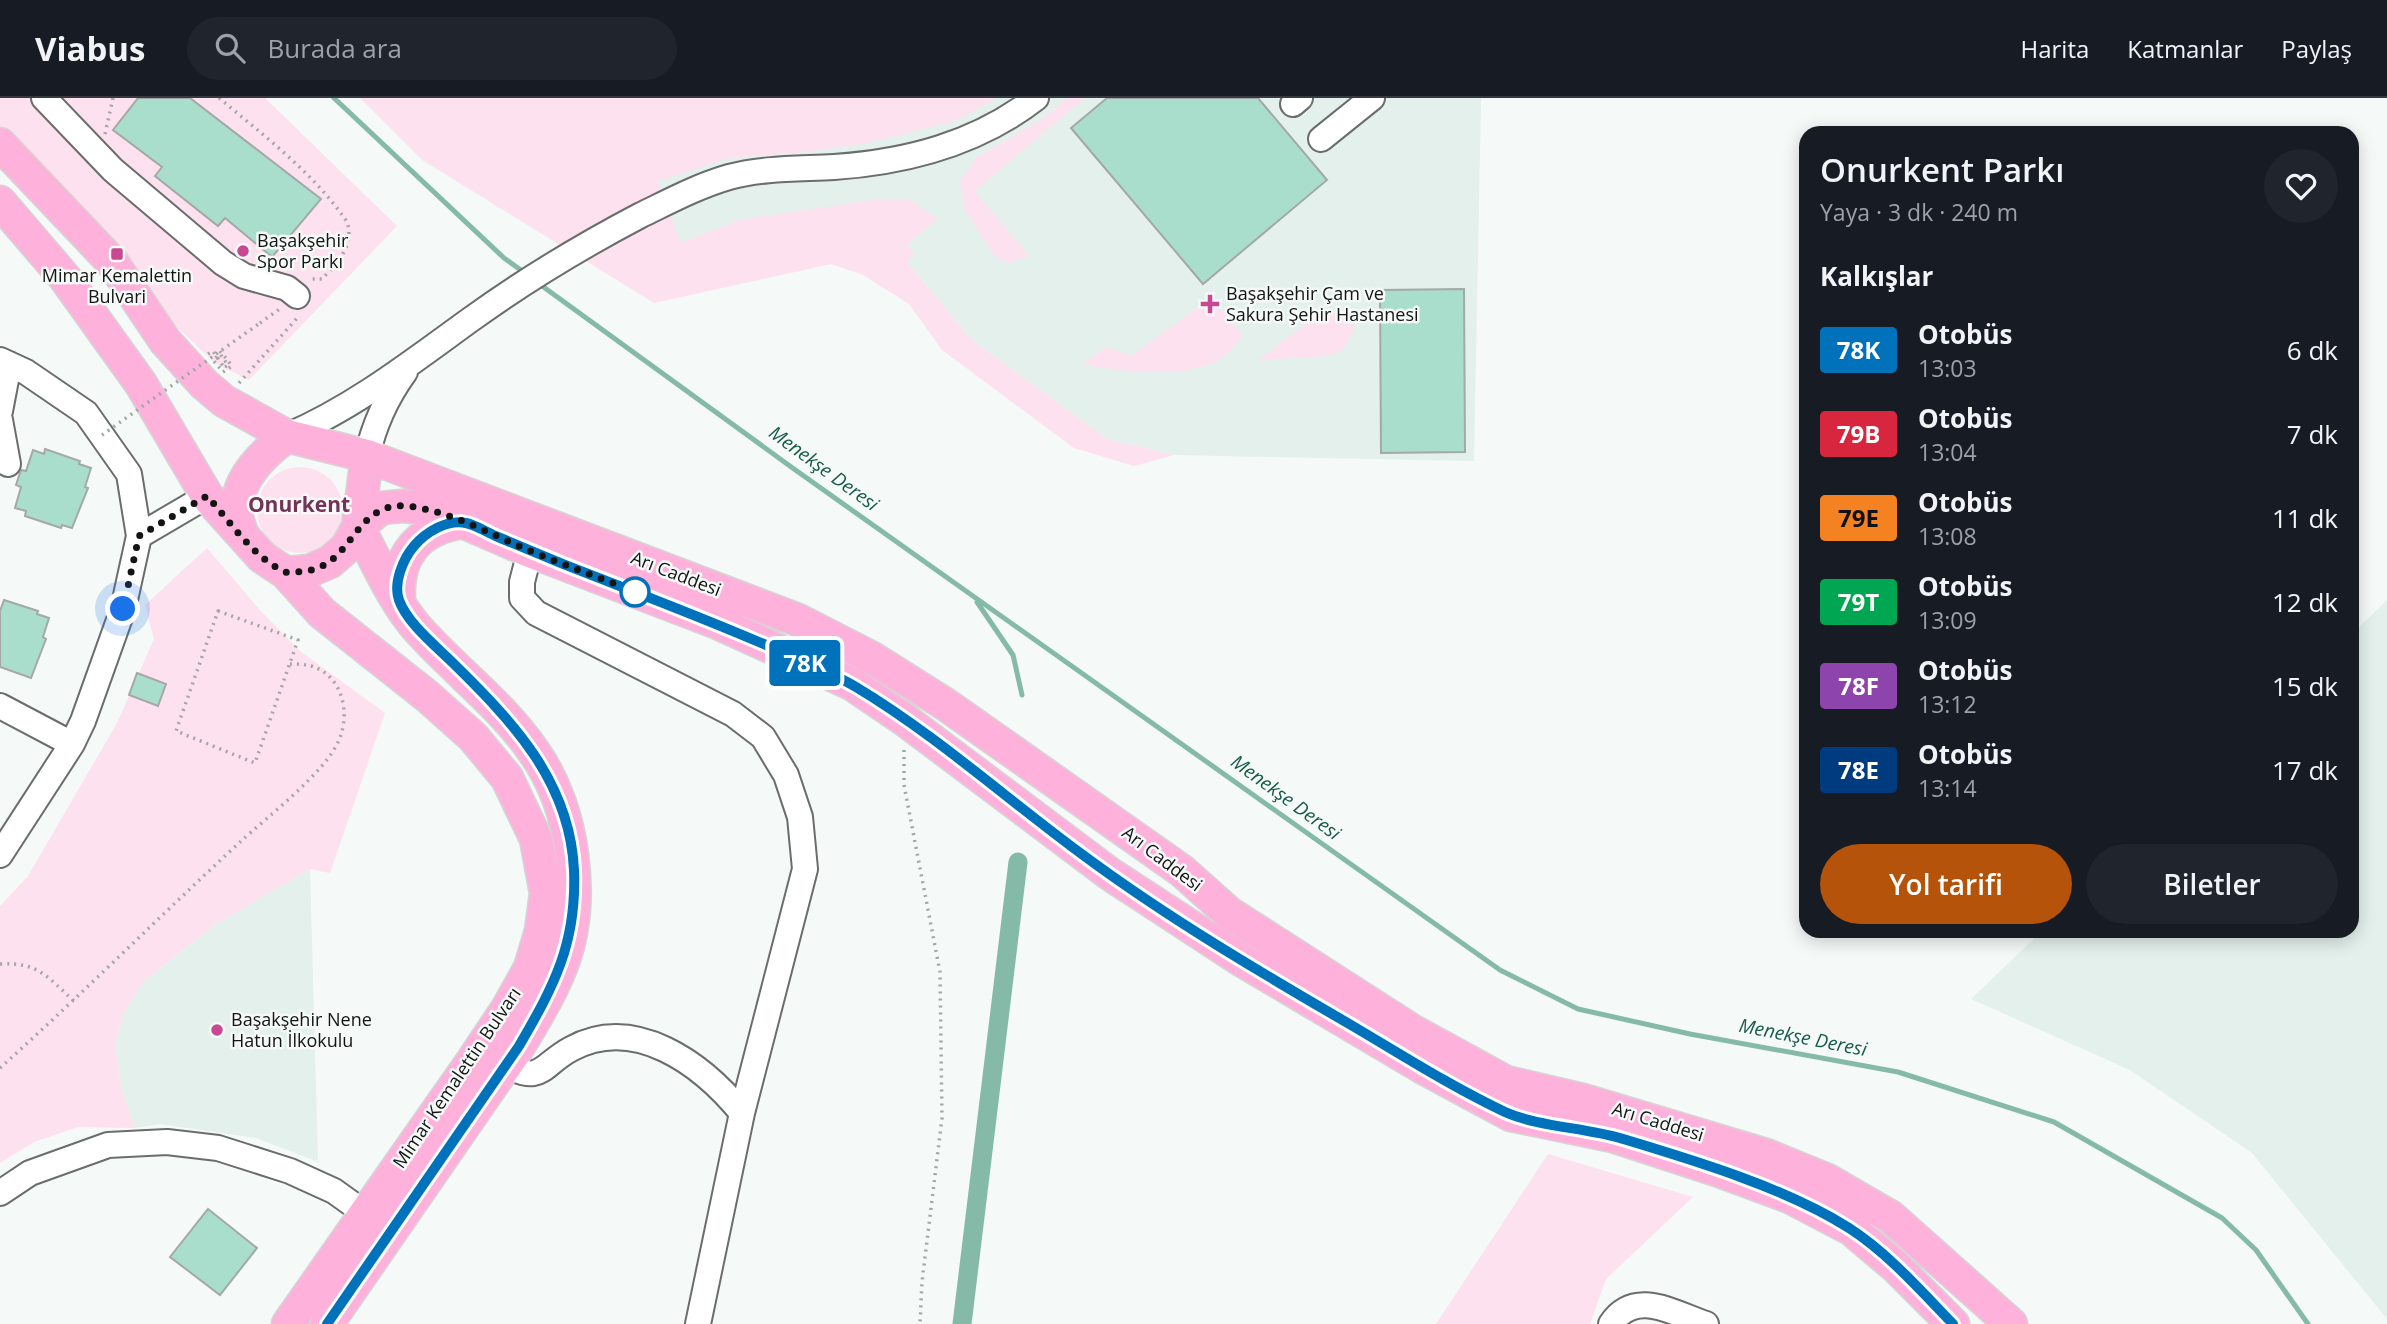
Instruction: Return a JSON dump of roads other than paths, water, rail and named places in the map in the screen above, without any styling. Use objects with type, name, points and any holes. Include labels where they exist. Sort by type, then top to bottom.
[{"type":"main road","points":[[0,144],[112,262],[164,341],[204,384],[224,401],[287,436],[262,455],[245,480],[237,515],[243,536]]},
{"type":"main road","points":[[0,202],[65,278],[141,384],[207,496],[262,557],[286,573],[309,571],[330,562],[347,547],[358,527],[367,456]]},
{"type":"main road","name":"Arı Caddesi","points":[[287,436],[367,456],[798,620],[860,652],[945,704],[1182,871],[1229,912],[1411,1030],[1506,1082],[1583,1100],[1754,1152],[1827,1180],[1891,1217],[2011,1324]]},
{"type":"main road","name":"Arı Caddesi","points":[[358,527],[381,508],[424,508],[718,623],[852,684],[905,720],[1110,874],[1243,961],[1422,1067],[1511,1115],[1613,1136],[1790,1197],[1851,1229],[1896,1267],[1952,1324]]},
{"type":"main road","points":[[399,600],[398,582],[402,564],[410,550],[425,535],[443,525],[463,522]]},
{"type":"main road","points":[[333,1320],[544,1005],[562,965],[574,909],[574,865],[567,829],[555,793],[535,753],[494,704],[416,627],[358,527]]},
{"type":"main road","name":"Mimar Kemalettin Bulvarı","points":[[286,573],[322,612],[427,696],[473,737],[507,778],[536,839],[545,893],[541,931],[530,968],[473,1060],[288,1324]]},
{"type":"street","points":[[44,98],[113,170],[223,263],[244,276],[287,288],[302,296]]},
{"type":"street","points":[[287,436],[334,413],[412,363],[550,266],[684,193],[730,177],[777,170],[882,163],[924,154],[988,130],[1036,98]]},
{"type":"street","points":[[1321,139],[1372,98]]},
{"type":"street","points":[[0,411],[4,362],[26,372],[86,413],[129,474],[139,536],[123,609],[83,720],[72,744],[0,855]]},
{"type":"street","points":[[367,456],[373,429],[390,393],[412,363]]},
{"type":"street","points":[[0,420],[8,464]]},
{"type":"street","points":[[139,536],[207,496]]},
{"type":"street","points":[[530,551],[522,582],[522,598],[536,613],[733,714],[763,737],[786,775],[800,817],[805,869],[742,1113],[698,1324]]},
{"type":"street","points":[[0,706],[72,744]]},
{"type":"street","points":[[506,1065],[523,1074],[536,1074],[572,1048],[614,1035],[643,1040],[677,1055],[723,1089],[742,1113]]},
{"type":"street","points":[[0,1193],[30,1172],[108,1145],[167,1142],[218,1148],[290,1171],[334,1191],[366,1214]]},
{"type":"street","points":[[1611,1324],[1623,1311],[1644,1304],[1706,1324]]},
{"type":"waterway","name":"Menekşe Deresi","points":[[334,98],[504,258],[525,273]]},
{"type":"waterway","name":"Menekşe Deresi","points":[[538,283],[794,469],[1500,970],[1578,1009],[1690,1034],[1898,1072],[2054,1122],[2222,1218],[2256,1250],[2308,1324]]},
{"type":"waterway","points":[[977,602],[1013,655],[1022,695]]},
{"type":"waterway","points":[[962,1324],[1018,862]]},
{"type":"place","name":"Başakşehir Spor Parkı","points":[[243,251]]},
{"type":"place","name":"Mimar Kemalettin Bulvari","points":[[117,254]]},
{"type":"place","name":"Başakşehir Çam ve Sakura Şehir Hastanesi","points":[[1210,304]]},
{"type":"place","name":"Başakşehir Nene Hatun İlkokulu","points":[[217,1030]]},
{"type":"district","name":"Onurkent","points":[[299,505]]}]
